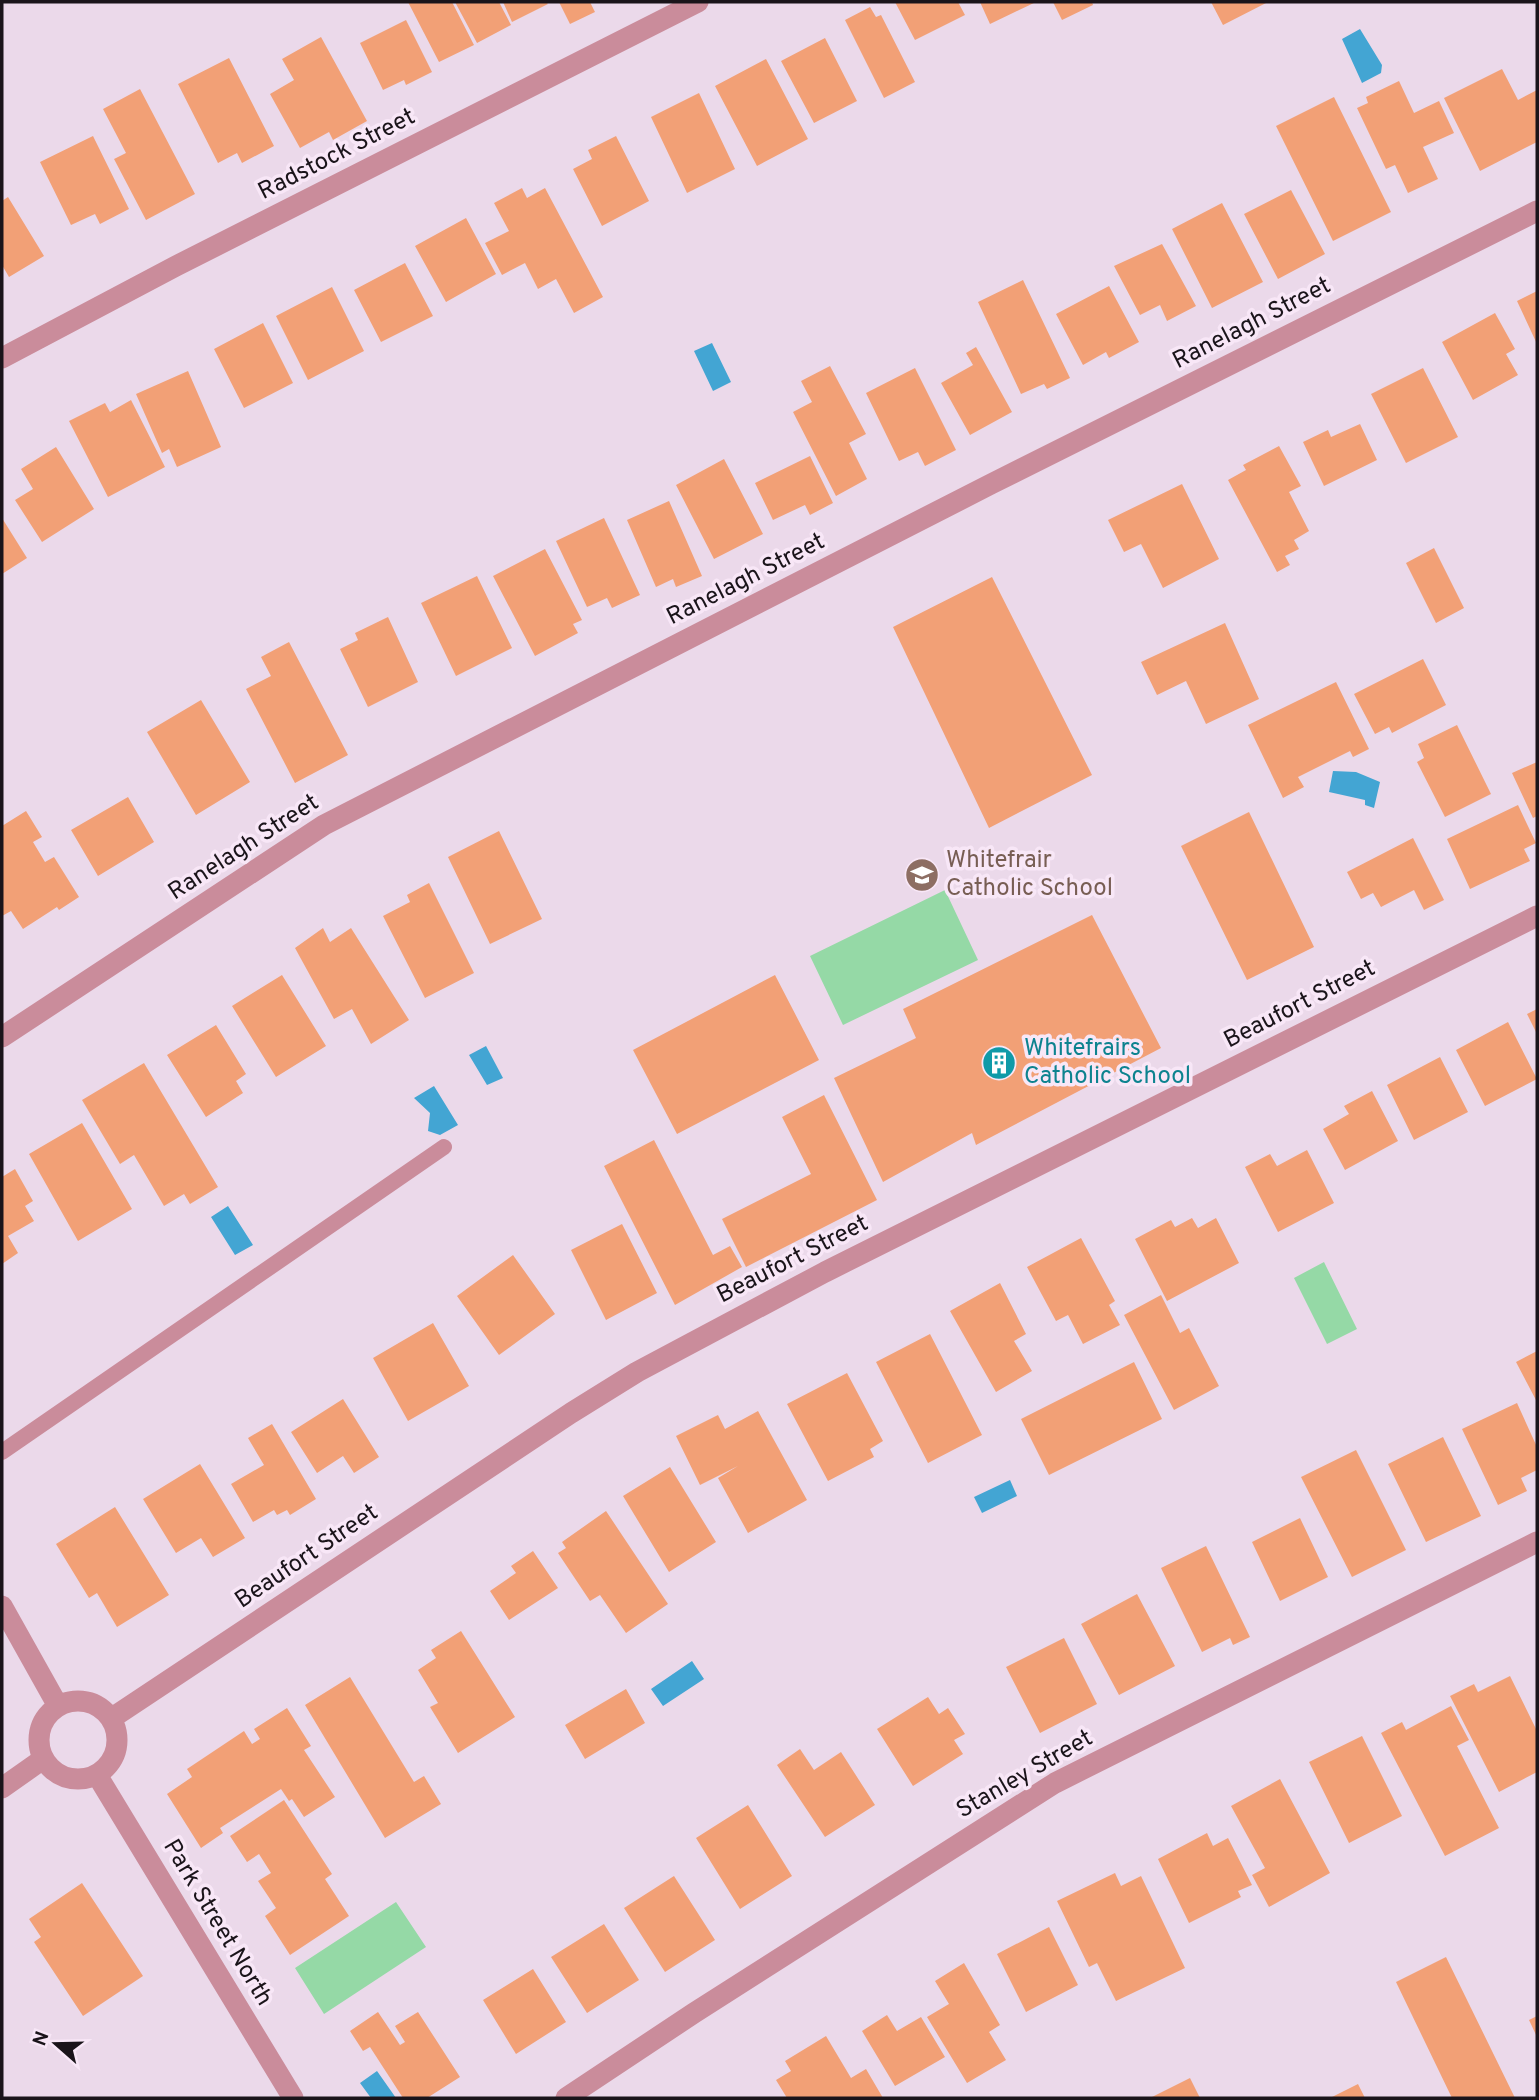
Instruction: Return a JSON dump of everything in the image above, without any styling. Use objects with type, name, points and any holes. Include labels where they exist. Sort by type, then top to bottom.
[{"type":"street","name":"Radstock Street","points":[[2,358],[176,266],[698,2]]},
{"type":"street","name":"Ranelagh Street","points":[[2,1037],[324,825],[1003,478],[1537,211]]},
{"type":"street","name":"Beaufort Street","points":[[112,1718],[637,1372],[825,1272],[1537,916]]},
{"type":"street","name":"Stanley Street","points":[[566,2098],[705,2005],[1055,1783],[1537,1542]]},
{"type":"street","points":[[2,1606],[58,1706]]},
{"type":"street","points":[[70,1701],[88,1701],[101,1707],[112,1718],[118,1734],[117,1753],[97,1775],[84,1780],[68,1779],[55,1773],[43,1759],[39,1738],[45,1718],[58,1706],[70,1701]]},
{"type":"street","points":[[2,1788],[43,1759]]},
{"type":"street","name":"Park Street North","points":[[97,1775],[293,2098]]},
{"type":"lane","points":[[2,1452],[444,1147]]},
{"type":"green space","points":[[945,890],[978,960],[843,1025],[810,956]]},
{"type":"green space","points":[[1324,1262],[1357,1329],[1327,1344],[1294,1278]]},
{"type":"green space","points":[[396,1902],[426,1947],[324,2014],[295,1968]]},
{"type":"water","points":[[1360,29],[1382,65],[1381,73],[1362,83],[1342,39]]},
{"type":"water","points":[[712,343],[731,382],[713,391],[694,351]]},
{"type":"water","points":[[1333,771],[1356,772],[1380,782],[1374,808],[1365,805],[1365,800],[1329,792]]},
{"type":"water","points":[[486,1046],[503,1078],[487,1085],[469,1055]]},
{"type":"water","points":[[434,1086],[458,1125],[440,1135],[428,1131],[430,1113],[414,1098]]},
{"type":"water","points":[[228,1206],[253,1245],[235,1255],[211,1217]]},
{"type":"water","points":[[1010,1480],[1017,1496],[982,1513],[974,1497]]},
{"type":"water","points":[[692,1661],[704,1679],[663,1706],[651,1689]]},
{"type":"water","points":[[377,2071],[396,2098],[371,2098],[360,2083]]},
{"type":"building","points":[[408,2],[452,2],[474,45],[439,62]]},
{"type":"building","points":[[455,2],[499,2],[511,25],[477,43]]},
{"type":"building","points":[[503,2],[546,2],[548,4],[512,22]]},
{"type":"building","points":[[559,2],[590,2],[595,12],[570,24]]},
{"type":"building","points":[[895,2],[958,2],[965,15],[915,40]]},
{"type":"building","points":[[980,2],[1036,2],[990,24]]},
{"type":"building","points":[[1053,2],[1092,2],[1093,5],[1062,20]]},
{"type":"building","points":[[1211,2],[1268,2],[1223,25]]},
{"type":"building","points":[[870,7],[876,17],[881,15],[915,82],[884,98],[845,20]]},
{"type":"building","points":[[406,20],[432,72],[406,85],[404,80],[383,90],[360,43]]},
{"type":"building","points":[[321,37],[367,121],[333,140],[329,132],[300,148],[270,94],[294,80],[282,59]]},
{"type":"building","points":[[825,38],[857,101],[814,123],[781,61]]},
{"type":"building","points":[[229,58],[274,146],[242,163],[237,153],[218,163],[178,84]]},
{"type":"building","points":[[766,59],[808,139],[757,166],[715,86]]},
{"type":"building","points":[[1502,69],[1518,100],[1537,90],[1537,142],[1480,171],[1444,98]]},
{"type":"building","points":[[1399,81],[1414,113],[1439,101],[1454,133],[1423,147],[1438,179],[1408,193],[1395,165],[1386,169],[1357,108],[1368,103],[1366,97]]},
{"type":"building","points":[[140,89],[195,194],[146,220],[114,159],[126,153],[103,109]]},
{"type":"building","points":[[699,93],[735,169],[687,193],[651,117]]},
{"type":"building","points":[[1334,97],[1391,212],[1333,241],[1276,126]]},
{"type":"building","points":[[93,136],[129,209],[100,224],[95,214],[71,225],[40,162]]},
{"type":"building","points":[[616,136],[649,201],[602,226],[573,169],[592,159],[588,150]]},
{"type":"building","points":[[522,188],[527,198],[545,188],[603,297],[574,313],[556,279],[538,289],[525,263],[502,275],[485,243],[509,231],[494,203]]},
{"type":"building","points":[[1291,190],[1325,254],[1278,279],[1244,214]]},
{"type":"building","points":[[8,197],[44,256],[9,277],[2,265],[2,201]]},
{"type":"building","points":[[1222,203],[1263,282],[1212,308],[1172,229]]},
{"type":"building","points":[[466,218],[496,274],[446,302],[415,246]]},
{"type":"building","points":[[1162,244],[1196,306],[1167,321],[1160,305],[1140,315],[1114,266]]},
{"type":"building","points":[[405,263],[433,316],[381,342],[354,290]]},
{"type":"building","points":[[1023,280],[1070,378],[1047,389],[1044,384],[1021,394],[978,302]]},
{"type":"building","points":[[1109,286],[1139,342],[1109,358],[1106,352],[1083,365],[1056,314]]},
{"type":"building","points":[[332,287],[364,351],[308,380],[276,316]]},
{"type":"building","points":[[1537,291],[1537,344],[1517,301]]},
{"type":"building","points":[[1495,313],[1515,349],[1506,354],[1518,375],[1473,400],[1442,342]]},
{"type":"building","points":[[263,323],[293,383],[244,408],[214,349]]},
{"type":"building","points":[[976,347],[1012,412],[970,435],[941,383],[973,365],[966,353]]},
{"type":"building","points":[[830,366],[866,434],[849,443],[867,479],[836,496],[793,412],[812,402],[801,381]]},
{"type":"building","points":[[915,368],[956,450],[925,466],[918,452],[899,461],[866,393]]},
{"type":"building","points":[[1423,368],[1458,437],[1406,463],[1371,394]]},
{"type":"building","points":[[188,371],[221,447],[177,467],[169,449],[162,453],[136,394]]},
{"type":"building","points":[[131,400],[165,467],[108,497],[69,421],[105,403],[110,412]]},
{"type":"building","points":[[1360,424],[1377,460],[1324,486],[1303,442],[1328,430],[1331,437]]},
{"type":"building","points":[[1279,446],[1301,486],[1289,492],[1309,531],[1294,540],[1299,549],[1285,556],[1290,565],[1277,572],[1228,480],[1246,470],[1243,465]]},
{"type":"building","points":[[56,447],[94,509],[42,542],[15,500],[33,489],[21,469]]},
{"type":"building","points":[[810,456],[833,503],[810,515],[805,505],[773,520],[755,483]]},
{"type":"building","points":[[724,459],[763,534],[714,559],[676,485]]},
{"type":"building","points":[[1182,484],[1219,559],[1163,588],[1141,544],[1124,552],[1108,520]]},
{"type":"building","points":[[669,501],[702,576],[676,587],[673,579],[656,587],[627,520]]},
{"type":"building","points":[[2,518],[27,558],[2,574]]},
{"type":"building","points":[[604,518],[640,595],[612,608],[607,598],[587,607],[556,541]]},
{"type":"building","points":[[1434,548],[1464,608],[1436,623],[1406,563]]},
{"type":"building","points":[[545,549],[582,620],[573,624],[578,633],[535,656],[493,576]]},
{"type":"building","points":[[477,576],[512,648],[456,676],[421,603]]},
{"type":"building","points":[[992,577],[1092,775],[989,828],[893,627]]},
{"type":"building","points":[[388,617],[418,682],[368,707],[340,649],[358,640],[355,633]]},
{"type":"building","points":[[1225,623],[1259,699],[1206,724],[1186,681],[1157,695],[1141,662]]},
{"type":"building","points":[[289,642],[348,755],[295,783],[246,689],[271,676],[261,657]]},
{"type":"building","points":[[1423,659],[1446,705],[1392,733],[1389,727],[1375,734],[1354,694]]},
{"type":"building","points":[[1336,682],[1369,749],[1353,757],[1350,751],[1298,777],[1304,787],[1283,798],[1248,725]]},
{"type":"building","points":[[201,700],[250,782],[196,815],[147,732]]},
{"type":"building","points":[[1457,725],[1491,794],[1445,817],[1417,762],[1424,758],[1418,744]]},
{"type":"building","points":[[1537,762],[1537,816],[1533,818],[1512,773]]},
{"type":"building","points":[[128,797],[154,842],[98,876],[71,830]]},
{"type":"building","points":[[1518,805],[1536,843],[1524,849],[1530,861],[1470,889],[1447,839]]},
{"type":"building","points":[[26,811],[42,837],[33,842],[45,862],[54,857],[79,897],[59,910],[57,907],[23,929],[11,911],[2,916],[2,826]]},
{"type":"building","points":[[1249,812],[1314,947],[1247,980],[1181,846]]},
{"type":"building","points":[[499,831],[542,919],[490,944],[448,857]]},
{"type":"building","points":[[1413,838],[1444,900],[1424,910],[1414,890],[1381,907],[1373,893],[1361,899],[1347,872]]},
{"type":"building","points":[[429,883],[474,973],[425,998],[383,916],[410,902],[407,895]]},
{"type":"building","name":"Whitefrairs Catholic School","points":[[1092,915],[1161,1048],[976,1145],[972,1133],[883,1182],[834,1078],[916,1038],[903,1009]]},
{"type":"building","points":[[323,928],[330,942],[351,928],[409,1020],[371,1044],[352,1009],[334,1019],[295,948]]},
{"type":"building","points":[[282,975],[326,1046],[276,1077],[232,1006]]},
{"type":"building","points":[[775,975],[819,1060],[677,1134],[633,1050]]},
{"type":"building","points":[[1537,1009],[1537,1034],[1527,1014]]},
{"type":"building","points":[[1508,1022],[1537,1079],[1485,1106],[1456,1050]]},
{"type":"building","points":[[216,1025],[246,1074],[236,1081],[243,1093],[206,1117],[167,1055]]},
{"type":"building","points":[[1440,1057],[1468,1112],[1414,1140],[1387,1085]]},
{"type":"building","points":[[144,1063],[218,1187],[190,1204],[184,1194],[164,1206],[134,1155],[120,1164],[82,1100]]},
{"type":"building","points":[[1372,1091],[1398,1141],[1345,1170],[1323,1129],[1349,1114],[1344,1106]]},
{"type":"building","points":[[824,1095],[877,1200],[746,1267],[722,1219],[811,1174],[782,1117]]},
{"type":"building","points":[[82,1123],[132,1209],[78,1241],[29,1154]]},
{"type":"building","points":[[654,1140],[713,1255],[730,1246],[742,1267],[675,1305],[604,1166]]},
{"type":"building","points":[[1307,1150],[1334,1203],[1278,1232],[1245,1167],[1270,1154],[1277,1166]]},
{"type":"building","points":[[15,1169],[33,1201],[25,1206],[34,1221],[8,1236],[18,1253],[2,1264],[2,1177]]},
{"type":"building","points":[[1192,1218],[1198,1228],[1216,1218],[1239,1263],[1167,1301],[1135,1239],[1171,1220],[1175,1227]]},
{"type":"building","points":[[622,1224],[657,1293],[606,1320],[571,1250]]},
{"type":"building","points":[[1081,1238],[1115,1301],[1109,1305],[1120,1325],[1083,1344],[1068,1315],[1056,1321],[1027,1267]]},
{"type":"building","points":[[513,1255],[555,1314],[499,1355],[457,1296]]},
{"type":"building","points":[[1000,1283],[1026,1334],[1014,1341],[1032,1371],[996,1392],[950,1311]]},
{"type":"building","points":[[1161,1295],[1180,1333],[1189,1328],[1219,1386],[1174,1410],[1124,1315]]},
{"type":"building","points":[[433,1323],[469,1386],[408,1421],[373,1358]]},
{"type":"building","points":[[930,1334],[982,1435],[928,1463],[876,1362]]},
{"type":"building","points":[[1537,1351],[1537,1402],[1516,1362]]},
{"type":"building","points":[[1134,1362],[1162,1419],[1049,1475],[1021,1419]]},
{"type":"building","points":[[847,1373],[883,1441],[870,1449],[874,1457],[828,1481],[787,1404]]},
{"type":"building","points":[[343,1399],[379,1457],[354,1473],[343,1456],[317,1473],[291,1432]]},
{"type":"building","points":[[1517,1403],[1537,1447],[1537,1470],[1521,1478],[1527,1491],[1498,1505],[1462,1429]]},
{"type":"building","points":[[758,1411],[807,1500],[748,1533],[718,1478],[738,1466],[700,1485],[676,1436],[718,1415],[725,1429]]},
{"type":"building","points":[[272,1424],[316,1499],[290,1515],[287,1510],[277,1515],[274,1510],[253,1522],[231,1484],[264,1465],[248,1438]]},
{"type":"building","points":[[1443,1437],[1481,1516],[1426,1542],[1388,1464]]},
{"type":"building","points":[[1356,1450],[1406,1550],[1352,1577],[1301,1477]]},
{"type":"building","points":[[200,1464],[245,1538],[213,1557],[201,1538],[176,1553],[143,1499]]},
{"type":"building","points":[[670,1467],[716,1542],[669,1572],[623,1496]]},
{"type":"building","points":[[115,1507],[169,1595],[117,1627],[97,1593],[89,1598],[56,1544]]},
{"type":"building","points":[[606,1511],[668,1604],[626,1633],[600,1595],[590,1601],[558,1553],[566,1548],[562,1542]]},
{"type":"building","points":[[1300,1518],[1328,1577],[1280,1601],[1252,1542]]},
{"type":"building","points":[[1206,1546],[1250,1637],[1233,1645],[1230,1638],[1202,1652],[1161,1568]]},
{"type":"building","points":[[533,1551],[558,1588],[509,1620],[490,1591],[516,1573],[511,1566]]},
{"type":"building","points":[[1137,1594],[1175,1666],[1119,1695],[1081,1624]]},
{"type":"building","points":[[461,1631],[515,1717],[458,1753],[430,1707],[438,1703],[418,1670],[436,1658],[431,1650]]},
{"type":"building","points":[[1064,1638],[1097,1704],[1040,1733],[1006,1667]]},
{"type":"building","points":[[1510,1676],[1537,1731],[1537,1772],[1499,1792],[1450,1696],[1474,1684],[1478,1692]]},
{"type":"building","points":[[350,1677],[414,1782],[424,1776],[441,1804],[385,1838],[305,1705]]},
{"type":"building","points":[[626,1689],[645,1723],[585,1759],[565,1725]]},
{"type":"building","points":[[928,1697],[939,1714],[948,1708],[965,1734],[954,1740],[963,1754],[913,1786],[877,1729]]},
{"type":"building","points":[[1451,1706],[1469,1740],[1457,1746],[1499,1828],[1445,1856],[1381,1733],[1402,1722],[1406,1730]]},
{"type":"building","points":[[287,1708],[311,1746],[304,1750],[335,1797],[304,1817],[292,1799],[289,1801],[281,1789],[220,1828],[223,1833],[201,1848],[167,1794],[192,1777],[187,1769],[244,1731],[252,1744],[260,1739],[254,1729]]},
{"type":"building","points":[[1362,1736],[1402,1816],[1349,1843],[1309,1762]]},
{"type":"building","points":[[800,1749],[814,1770],[841,1752],[875,1805],[825,1837],[777,1765]]},
{"type":"building","points":[[1280,1779],[1330,1873],[1269,1907],[1252,1875],[1265,1868],[1231,1806]]},
{"type":"building","points":[[284,1800],[332,1874],[325,1879],[349,1916],[290,1955],[265,1916],[276,1908],[258,1881],[271,1873],[259,1854],[247,1862],[230,1836]]},
{"type":"building","points":[[748,1805],[792,1876],[740,1909],[696,1838]]},
{"type":"building","points":[[1207,1833],[1213,1846],[1228,1838],[1252,1885],[1238,1891],[1241,1897],[1189,1923],[1158,1859]]},
{"type":"building","points":[[1115,1873],[1121,1886],[1141,1876],[1185,1968],[1116,2001],[1097,1963],[1089,1967],[1057,1901]]},
{"type":"building","points":[[674,1876],[715,1940],[665,1972],[624,1908]]},
{"type":"building","points":[[82,1883],[143,1976],[83,2016],[34,1942],[41,1937],[29,1919]]},
{"type":"building","points":[[604,1924],[639,1980],[587,2013],[551,1957]]},
{"type":"building","points":[[1049,1927],[1078,1985],[1026,2012],[997,1954]]},
{"type":"building","points":[[1446,1957],[1515,2098],[1452,2098],[1396,1982]]},
{"type":"building","points":[[964,1963],[1000,2025],[989,2032],[1006,2060],[967,2083],[927,2017],[949,2004],[935,1981]]},
{"type":"building","points":[[533,1969],[566,2022],[516,2054],[483,2000]]},
{"type":"building","points":[[378,2012],[400,2045],[405,2042],[395,2026],[418,2012],[460,2077],[427,2098],[403,2098],[370,2047],[363,2051],[350,2031]]},
{"type":"building","points":[[887,2015],[897,2031],[921,2017],[945,2057],[895,2086],[862,2031]]},
{"type":"building","points":[[1537,2016],[1537,2037],[1529,2020]]},
{"type":"building","points":[[826,2036],[851,2078],[866,2069],[883,2098],[787,2098],[776,2080],[791,2071],[785,2061]]},
{"type":"building","points":[[1190,2078],[1200,2098],[1150,2098]]},
{"type":"building","points":[[1358,2084],[1365,2098],[1330,2098]]},
{"type":"place","name":"Whitefrair Catholic School","points":[[922,875]]},
{"type":"place","name":"Whitefrairs Catholic School","points":[[999,1063]]}]
